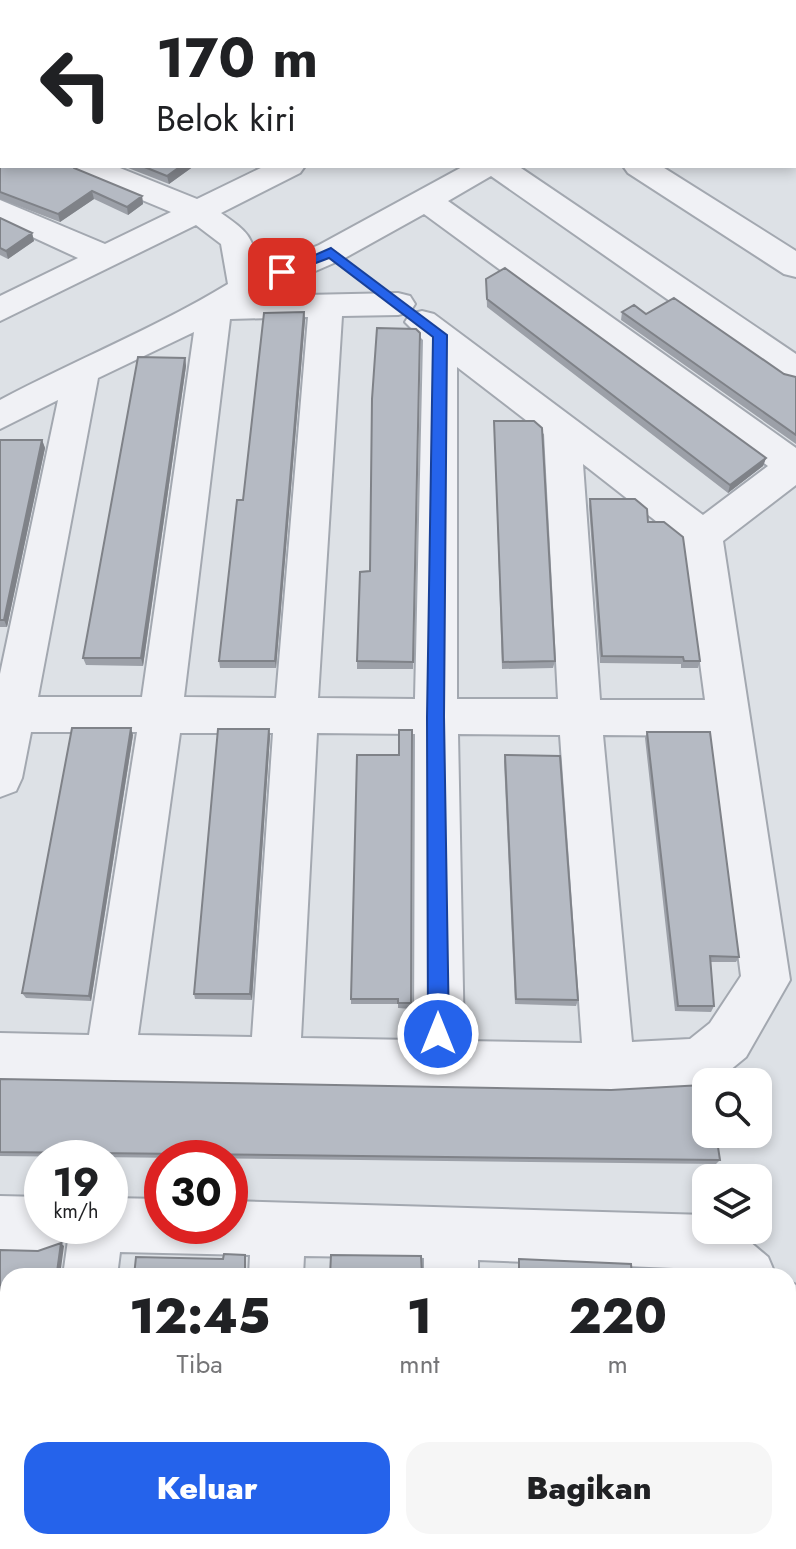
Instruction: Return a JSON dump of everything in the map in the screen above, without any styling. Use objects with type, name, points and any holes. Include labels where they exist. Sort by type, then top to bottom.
[{"type":"street","points":[[93,168],[197,211],[237,240],[110,1059]]},
{"type":"street","points":[[0,310],[282,168]]},
{"type":"street","points":[[0,416],[82,371],[331,252],[483,168]]},
{"type":"street","points":[[500,168],[796,371]]},
{"type":"street","points":[[649,170],[796,266]]},
{"type":"street","points":[[426,200],[795,465],[703,536]]},
{"type":"street","points":[[0,210],[107,258]]},
{"type":"street","points":[[0,1057],[609,1068],[700,1063],[728,1040],[766,980],[703,536],[331,252]]},
{"type":"street","points":[[230,298],[326,305],[398,304]]},
{"type":"street","points":[[275,1062],[326,305]]},
{"type":"street","points":[[439,1066],[436,717],[440,335]]},
{"type":"street","points":[[1,767],[13,714],[12,662],[82,371]]},
{"type":"street","points":[[562,428],[580,718],[609,1068]]},
{"type":"street","points":[[13,714],[728,718]]},
{"type":"street","points":[[0,1223],[24,1224]]},
{"type":"street","points":[[128,1228],[277,1252],[633,1259],[708,1242],[739,1268]]},
{"type":"street","points":[[91,1268],[94,1244]]},
{"type":"building","points":[[0,168],[74,168],[142,196],[127,207],[92,191],[58,214],[0,192]]},
{"type":"building","points":[[147,168],[178,168],[167,176]]},
{"type":"building","points":[[0,218],[32,233],[6,251],[0,248]]},
{"type":"building","points":[[505,268],[766,458],[730,485],[487,299],[486,279]]},
{"type":"building","points":[[674,298],[784,374],[796,377],[796,435],[622,312],[634,305],[646,314]]},
{"type":"building","points":[[304,312],[275,661],[219,661],[237,500],[243,500],[264,313]]},
{"type":"building","points":[[377,328],[416,329],[420,333],[413,662],[357,661],[360,572],[370,571],[372,399]]},
{"type":"building","points":[[138,357],[185,358],[141,658],[83,658]]},
{"type":"building","points":[[494,421],[534,421],[542,428],[555,661],[503,662]]},
{"type":"building","points":[[0,440],[42,440],[4,620],[0,620]]},
{"type":"building","points":[[590,499],[635,499],[647,509],[648,522],[664,522],[683,537],[700,661],[684,661],[683,657],[602,656]]},
{"type":"building","points":[[72,728],[131,728],[89,996],[22,993]]},
{"type":"building","points":[[218,729],[269,729],[250,994],[194,994]]},
{"type":"building","points":[[399,730],[412,730],[411,1003],[398,1003],[398,999],[351,999],[357,755],[399,755]]},
{"type":"building","points":[[647,732],[710,732],[739,957],[710,956],[714,1006],[678,1006]]},
{"type":"building","points":[[505,755],[560,756],[578,1000],[516,999]]},
{"type":"building","points":[[0,1079],[611,1090],[692,1086],[692,1148],[718,1148],[720,1160],[248,1155],[248,1140],[144,1140],[144,1154],[128,1153],[128,1140],[24,1140],[24,1152],[0,1152]]},
{"type":"building","points":[[61,1244],[58,1268],[0,1268],[0,1250],[38,1251]]},
{"type":"building","points":[[224,1254],[245,1255],[245,1268],[135,1268],[136,1257],[223,1259]]},
{"type":"building","points":[[331,1255],[421,1256],[422,1268],[330,1268]]},
{"type":"building","points":[[519,1259],[631,1264],[631,1268],[519,1268]]},
{"type":"route","points":[[282,272],[331,252],[440,335],[436,717],[438,1034]]}]
